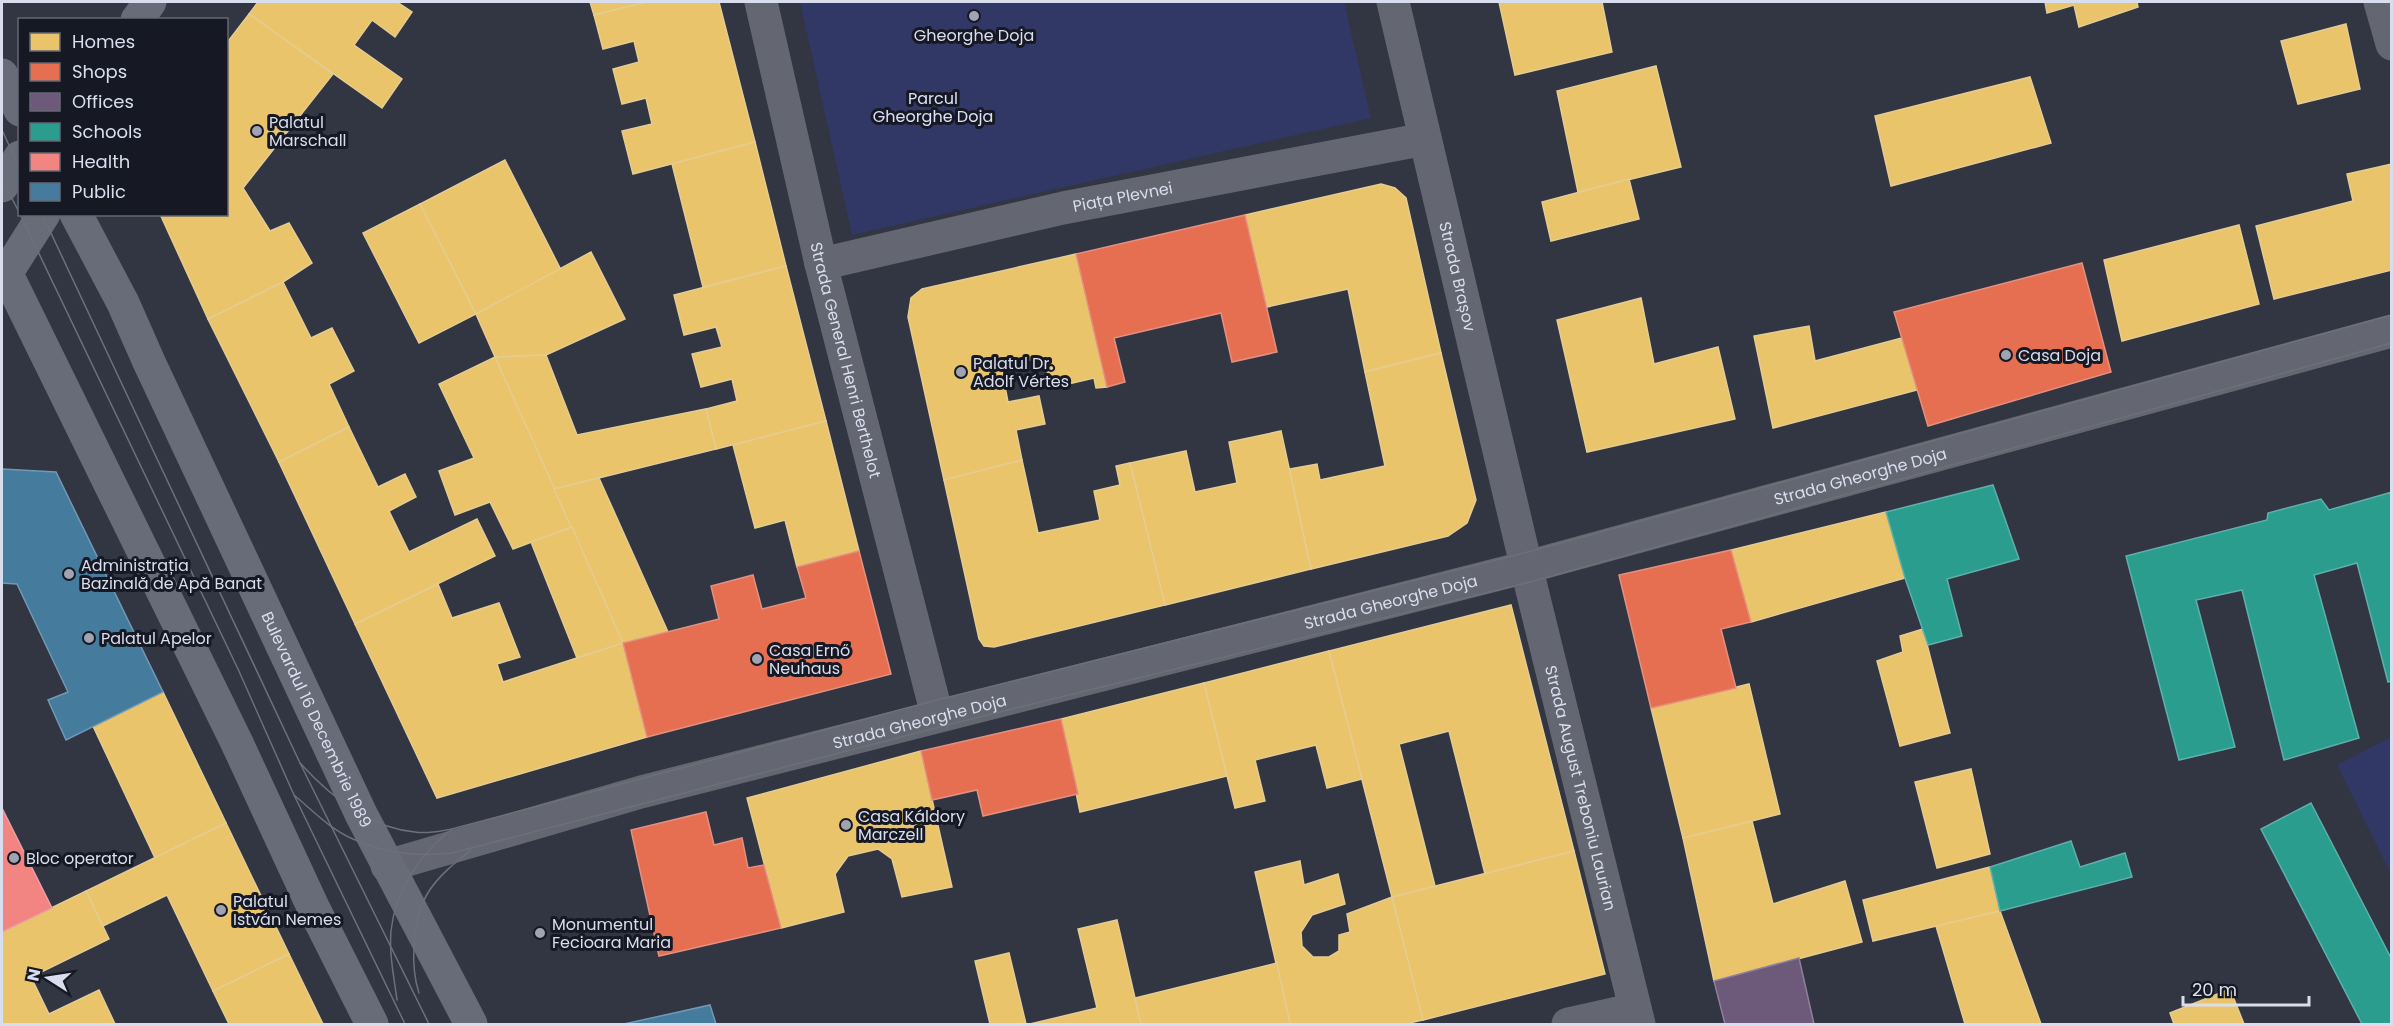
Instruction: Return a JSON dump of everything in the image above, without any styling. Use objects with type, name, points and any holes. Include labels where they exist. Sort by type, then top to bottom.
[{"type":"main road","points":[[138,18],[150,2]]},
{"type":"main road","points":[[2,75],[18,106]]},
{"type":"main road","points":[[2,186],[18,160]]},
{"type":"main road","points":[[43,216],[3,273],[237,743],[313,907],[372,1024]]},
{"type":"main road","name":"Bulevardul 16 Decembrie 1989","points":[[77,216],[123,303],[148,362],[309,708],[387,866],[471,1024]]},
{"type":"street","name":"Strada General Henri Berthelot","points":[[761,2],[821,264],[937,715]]},
{"type":"street","name":"Strada Brașov","points":[[1393,2],[1525,560]]},
{"type":"street","points":[[2380,2],[2391,44]]},
{"type":"street","name":"Piața Plevnei","points":[[821,264],[1063,208],[1425,139]]},
{"type":"street","name":"Strada Gheorghe Doja","points":[[387,866],[641,792],[2391,331]]},
{"type":"street","name":"Strada August Treboniu Laurian","points":[[1525,560],[1637,1017]]},
{"type":"street","points":[[1568,1024],[1637,1017]]},
{"type":"green space","name":"Parcul Gheorghe Doja","points":[[800,2],[1344,2],[1371,118],[852,235]]},
{"type":"green space","points":[[2391,737],[2391,874],[2337,765]]},
{"type":"building: Homes","points":[[258,2],[397,2],[412,12],[395,37],[372,20],[354,45],[402,79],[382,108],[249,14]]},
{"type":"building: Homes","points":[[590,2],[647,2],[594,15]]},
{"type":"building: Homes","points":[[647,2],[719,2],[755,142],[633,174],[622,131],[652,124],[646,98],[622,104],[613,69],[639,62],[634,41],[603,49],[594,15]]},
{"type":"building: Homes","points":[[1499,2],[1602,2],[1612,52],[1515,75]]},
{"type":"building: Homes","points":[[2045,2],[2137,2],[2138,7],[2079,27],[2074,5],[2047,13]]},
{"type":"building: Homes","name":"Palatul Marschall","points":[[249,14],[333,74],[243,188],[270,231],[289,223],[312,263],[283,282],[208,319],[161,216],[228,216],[228,41]]},
{"type":"building: Homes","points":[[2346,24],[2360,89],[2298,104],[2281,41]]},
{"type":"building: Homes","points":[[1656,66],[1681,167],[1578,192],[1557,91]]},
{"type":"building: Homes","points":[[2030,77],[2051,143],[1891,186],[1875,116]]},
{"type":"building: Homes","points":[[755,142],[786,266],[703,287],[672,164]]},
{"type":"building: Homes","points":[[505,160],[561,270],[476,314],[420,204]]},
{"type":"building: Homes","points":[[2392,164],[2392,270],[2274,299],[2256,226],[2353,201],[2347,174]]},
{"type":"building: Homes","points":[[1629,179],[1639,219],[1551,241],[1542,202]]},
{"type":"building: Homes","points":[[1381,184],[1395,188],[1406,198],[1441,353],[1365,372],[1348,289],[1267,307],[1245,215]]},
{"type":"building: Homes","points":[[420,204],[476,314],[419,343],[363,233]]},
{"type":"building: Homes","points":[[2239,225],[2259,304],[2122,341],[2104,260]]},
{"type":"building: Homes","points":[[591,252],[625,319],[546,355],[495,357],[476,314]]},
{"type":"building: Homes","name":"Palatul Dr. Adolf Vértes","points":[[1076,254],[1107,387],[1096,388],[1094,378],[1051,388],[1044,357],[1001,366],[1008,402],[1039,396],[1045,424],[1016,430],[1022,460],[944,480],[908,317],[911,298],[922,289]]},
{"type":"building: Homes","points":[[786,266],[826,421],[716,449],[706,409],[737,401],[732,379],[701,387],[692,354],[722,347],[716,327],[684,335],[674,295]]},
{"type":"building: Homes","points":[[283,282],[311,338],[332,328],[354,371],[329,384],[349,427],[279,462],[208,319]]},
{"type":"building: Homes","points":[[1641,298],[1654,364],[1718,347],[1735,419],[1587,452],[1557,320]]},
{"type":"building: Homes","points":[[1809,326],[1815,361],[1902,338],[1917,390],[1773,428],[1754,336]]},
{"type":"building: Homes","points":[[1441,353],[1476,500],[1467,523],[1448,536],[1311,569],[1289,469],[1317,464],[1320,480],[1385,466],[1365,372]]},
{"type":"building: Homes","points":[[546,355],[577,435],[706,409],[716,449],[554,489],[495,357]]},
{"type":"building: Homes","points":[[495,357],[572,527],[513,549],[490,502],[455,515],[439,471],[474,458],[439,384]]},
{"type":"building: Homes","points":[[826,421],[859,551],[797,567],[785,520],[755,528],[733,445]]},
{"type":"building: Homes","points":[[349,427],[378,487],[405,474],[416,497],[389,511],[409,552],[477,519],[495,556],[355,624],[279,462]]},
{"type":"building: Homes","points":[[1281,431],[1311,569],[1165,605],[1130,463],[1186,451],[1195,492],[1237,483],[1229,442]]},
{"type":"building: Homes","points":[[1022,460],[1038,533],[1100,520],[1094,491],[1120,485],[1116,466],[1130,463],[1165,605],[994,647],[984,646],[979,639],[944,480]]},
{"type":"building: Homes","points":[[599,478],[668,632],[623,643],[554,489]]},
{"type":"building: Homes","points":[[1886,512],[1905,578],[1751,622],[1731,550]]},
{"type":"building: Homes","points":[[572,527],[623,643],[577,658],[531,542]]},
{"type":"building: Homes","points":[[438,584],[452,618],[499,603],[520,657],[497,664],[503,682],[623,643],[647,737],[437,798],[355,624]]},
{"type":"building: Homes","points":[[1511,605],[1574,851],[1485,874],[1449,731],[1399,744],[1435,886],[1392,897],[1329,651]]},
{"type":"building: Homes","points":[[1923,629],[1950,733],[1900,746],[1877,661],[1903,652],[1900,636]]},
{"type":"building: Homes","points":[[1329,651],[1362,779],[1327,788],[1316,745],[1255,760],[1265,801],[1235,808],[1204,683]]},
{"type":"building: Homes","points":[[1204,683],[1227,776],[1080,812],[1061,719]]},
{"type":"building: Homes","points":[[1749,684],[1780,814],[1683,838],[1651,708]]},
{"type":"building: Homes","points":[[163,692],[226,823],[155,858],[93,726]]},
{"type":"building: Homes","name":"Casa Káldory Marczell","points":[[921,751],[952,887],[902,897],[892,859],[878,849],[848,856],[835,874],[844,912],[781,928],[747,798]]},
{"type":"building: Homes","points":[[1971,769],[1990,854],[1937,868],[1915,782]]},
{"type":"building: Homes","points":[[1752,821],[1773,904],[1845,881],[1862,942],[1714,981],[1683,838]]},
{"type":"building: Homes","name":"Palatul István Nemes","points":[[226,823],[289,954],[213,991],[167,895],[103,926],[86,891]]},
{"type":"building: Homes","points":[[1574,851],[1605,974],[1423,1020],[1392,897]]},
{"type":"building: Homes","points":[[1300,861],[1304,885],[1338,874],[1345,904],[1312,915],[1301,932],[1302,946],[1313,957],[1329,957],[1339,951],[1339,935],[1350,932],[1347,914],[1392,897],[1423,1020],[1405,1024],[1290,1024],[1255,872]]},
{"type":"building: Homes","points":[[1990,867],[2000,911],[1873,941],[1863,900]]},
{"type":"building: Homes","points":[[86,891],[109,939],[31,977],[49,1014],[99,990],[115,1024],[2,1024],[2,932]]},
{"type":"building: Homes","points":[[2000,911],[2041,1024],[1965,1024],[1936,926]]},
{"type":"building: Homes","points":[[1117,920],[1141,1024],[1030,1024],[1097,1008],[1078,929]]},
{"type":"building: Homes","points":[[1009,953],[1026,1024],[990,1024],[975,961]]},
{"type":"building: Homes","points":[[289,954],[323,1024],[229,1024],[213,991]]},
{"type":"building: Homes","points":[[1277,963],[1290,1024],[1141,1024],[1135,998]]},
{"type":"building: Homes","points":[[2230,989],[2244,1024],[2174,1024],[2170,1013]]},
{"type":"building: Shops","points":[[1245,215],[1277,352],[1232,362],[1221,313],[1114,338],[1125,382],[1107,387],[1076,254]]},
{"type":"building: Shops","name":"Casa Doja","points":[[2082,263],[2111,372],[1928,426],[1894,312]]},
{"type":"building: Shops","points":[[1731,550],[1751,622],[1721,629],[1736,688],[1651,708],[1619,575]]},
{"type":"building: Shops","name":"Casa Ernő Neuhaus","points":[[859,551],[891,674],[647,737],[623,643],[719,619],[711,586],[753,575],[762,609],[806,598],[797,567]]},
{"type":"building: Shops","points":[[1061,719],[1078,794],[983,816],[977,790],[932,800],[921,751]]},
{"type":"building: Shops","points":[[706,812],[714,845],[742,838],[748,868],[764,865],[781,928],[659,956],[631,830]]},
{"type":"building: Offices","points":[[1799,958],[1814,1024],[1725,1024],[1714,981]]},
{"type":"building: Schools","points":[[1993,485],[2019,559],[1947,579],[1962,636],[1928,645],[1886,512]]},
{"type":"building: Schools","points":[[2392,492],[2392,681],[2388,682],[2357,563],[2314,575],[2359,738],[2284,760],[2242,590],[2196,600],[2235,747],[2179,760],[2126,556],[2267,520],[2268,513],[2321,499],[2329,510]]},
{"type":"building: Schools","points":[[2311,803],[2392,960],[2392,1024],[2362,1024],[2261,829]]},
{"type":"building: Schools","points":[[2071,841],[2080,867],[2125,853],[2132,877],[2000,911],[1990,867]]},
{"type":"building: Health","name":"Bloc operator","points":[[2,808],[52,908],[2,932]]},
{"type":"building: Public","name":"Palatul Apelor","points":[[2,469],[56,472],[163,692],[66,740],[48,700],[68,692],[17,584],[2,583]]},
{"type":"building: Public","points":[[710,1005],[716,1024],[624,1024],[674,1013]]},
{"type":"tram line","points":[[2,130],[18,165]]},
{"type":"tram line","points":[[2,179],[18,210]]},
{"type":"tram line","points":[[21,216],[238,669],[294,795],[405,1024]]},
{"type":"tram line","points":[[43,216],[300,763],[429,1024]]},
{"type":"tram line","points":[[300,763],[337,798],[366,817],[382,824],[420,833],[452,829],[933,701],[1524,553],[2392,315]]},
{"type":"tram line","points":[[294,795],[337,830],[365,844],[402,853],[452,853],[959,722],[1530,582],[2392,343]]},
{"type":"tram line","points":[[397,1000],[392,966],[393,916],[411,874],[430,849],[452,829]]},
{"type":"tram line","points":[[419,993],[414,958],[416,929],[423,902],[437,880],[471,850]]},
{"type":"place","name":"Gheorghe Doja","points":[[974,16]]},
{"type":"place","name":"Palatul Marschall","points":[[257,131]]},
{"type":"place","name":"Casa Doja","points":[[2006,355]]},
{"type":"place","name":"Palatul Dr. Adolf Vértes","points":[[961,372]]},
{"type":"place","name":"Administrația Bazinală de Apă Banat","points":[[69,574]]},
{"type":"place","name":"Palatul Apelor","points":[[89,638]]},
{"type":"place","name":"Casa Ernő Neuhaus","points":[[757,659]]},
{"type":"place","name":"Casa Káldory Marczell","points":[[846,825]]},
{"type":"place","name":"Bloc operator","points":[[14,858]]},
{"type":"place","name":"Palatul István Nemes","points":[[221,910]]},
{"type":"place","name":"Monumentul Fecioara Maria","points":[[540,933]]}]
